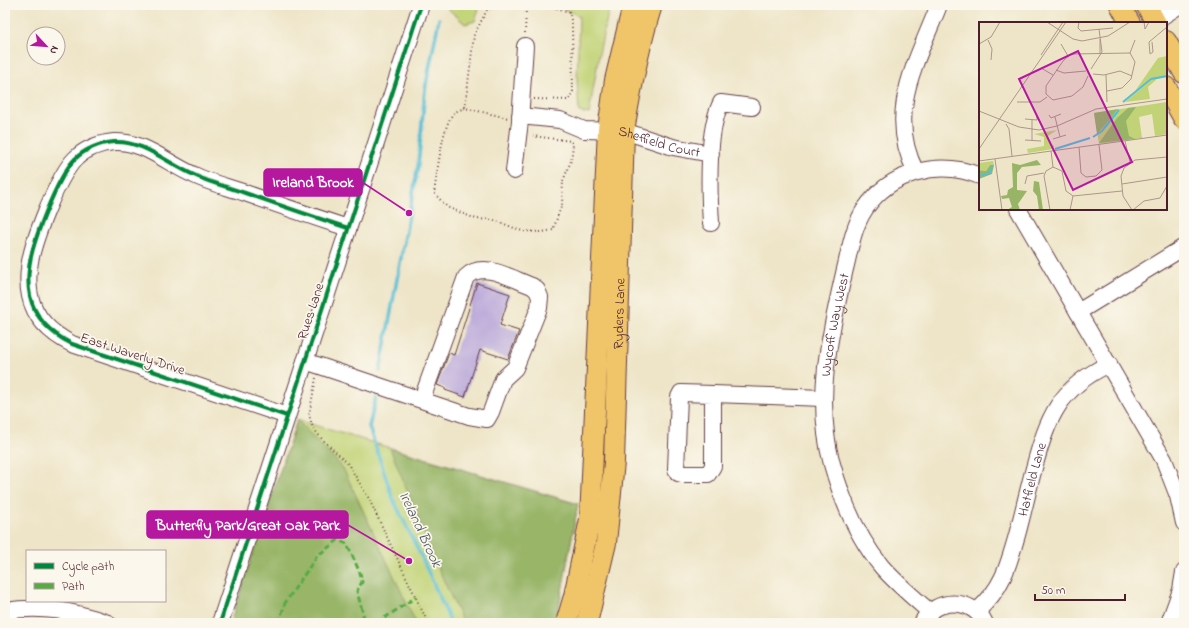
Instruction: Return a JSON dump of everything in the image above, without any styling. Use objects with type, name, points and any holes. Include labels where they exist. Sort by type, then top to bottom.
[{"type":"main road","name":"Ryders Lane","points":[[587,623],[606,544],[614,462],[615,80],[633,5]]},
{"type":"main road","name":"Ryders Lane","points":[[566,623],[574,596],[590,519],[616,130],[632,81],[644,30],[652,5]]},
{"type":"main road","points":[[1120,5],[1129,22]]},
{"type":"main road","points":[[1167,43],[1184,73]]},
{"type":"main road","points":[[1167,89],[1184,119]]},
{"type":"street","name":"Rues Lane","points":[[220,623],[421,5]]},
{"type":"street","points":[[916,172],[907,152],[903,136],[902,120],[904,99],[939,5]]},
{"type":"street","points":[[1152,16],[1180,5]]},
{"type":"street","points":[[514,171],[522,98],[525,46]]},
{"type":"street","name":"Sheffield Court","points":[[711,223],[709,188],[716,112],[721,103],[752,107]]},
{"type":"street","points":[[520,118],[560,120],[584,130],[616,130]]},
{"type":"street","name":"Sheffield Court","points":[[616,130],[673,147],[711,154]]},
{"type":"street","name":"East Waverly Drive","points":[[287,416],[72,344],[59,337],[43,323],[35,310],[30,297],[28,282],[31,258],[41,227],[66,169],[79,155],[90,148],[115,142],[140,147],[194,176],[348,228]]},
{"type":"street","name":"Wycoff Way West","points":[[823,398],[834,318],[856,228],[864,211],[876,196],[899,178],[916,172],[946,168],[965,171],[979,176]]},
{"type":"street","points":[[1019,210],[1164,460],[1178,496],[1184,523]]},
{"type":"street","points":[[1078,312],[1184,247]]},
{"type":"street","points":[[305,361],[469,416],[487,419],[495,404],[503,379],[515,368],[539,308],[540,297],[537,290],[532,286],[484,269],[470,272],[466,277],[422,399]]},
{"type":"street","name":"Hatfield Lane","points":[[981,617],[1009,563],[1043,435],[1053,412],[1076,384],[1086,376],[1108,364]]},
{"type":"street","points":[[713,394],[712,470],[708,474],[678,473],[676,469],[681,393],[685,393],[713,394],[823,398],[826,433],[831,462],[851,517],[865,543],[882,566],[926,618],[939,607],[953,603],[968,606],[981,617]]},
{"type":"street","points":[[1169,623],[1181,590],[1184,572]]},
{"type":"street","points":[[5,612],[28,608],[52,608],[84,615],[108,623]]},
{"type":"street","points":[[5,617],[5,623]]},
{"type":"path","points":[[498,5],[487,10],[474,35],[465,108],[520,118]]},
{"type":"path","points":[[511,5],[526,9],[543,6],[557,8],[569,12],[572,24],[572,91],[569,100],[522,98]]},
{"type":"path","points":[[525,46],[526,9]]},
{"type":"path","points":[[316,377],[310,415],[313,428],[322,439],[348,464],[364,491],[428,623]]},
{"type":"green space","points":[[444,5],[483,5],[480,6],[475,21],[465,24]]},
{"type":"green space","points":[[555,5],[610,5],[600,49],[589,114],[579,112],[577,81],[579,16]]},
{"type":"green space","points":[[297,420],[578,504],[556,623],[230,623]]},
{"type":"green space","points":[[297,420],[343,468],[416,623],[230,623]]},
{"type":"green space","points":[[390,448],[578,504],[556,623],[463,623],[435,561]]},
{"type":"building","points":[[477,283],[510,294],[500,325],[519,331],[508,359],[480,350],[465,397],[445,390],[445,388],[437,385],[449,353],[454,355]]},
{"type":"waterway","name":"Ireland Brook","points":[[380,371],[418,166],[425,90],[439,19]]},
{"type":"waterway","name":"Ireland Brook","points":[[376,397],[369,427],[393,499],[423,560],[451,623]]},
{"type":"marked path","points":[[279,623],[285,603],[317,556],[338,540],[347,544],[360,573],[362,582],[357,591],[364,618],[368,623]]},
{"type":"marked path","points":[[377,623],[416,597]]},
{"type":"cycle path","points":[[220,623],[421,5]]},
{"type":"cycle path","points":[[287,416],[72,344],[58,336],[40,319],[32,304],[30,296],[29,272],[31,258],[40,228],[46,211],[61,180],[75,159],[88,149],[98,145],[114,142],[125,142],[135,145],[206,180],[348,228]]},
{"type":"place","name":"Ireland Brook","points":[[409,213]]},
{"type":"place","name":"Butterfly Park/Great Oak Park","points":[[409,561]]}]
